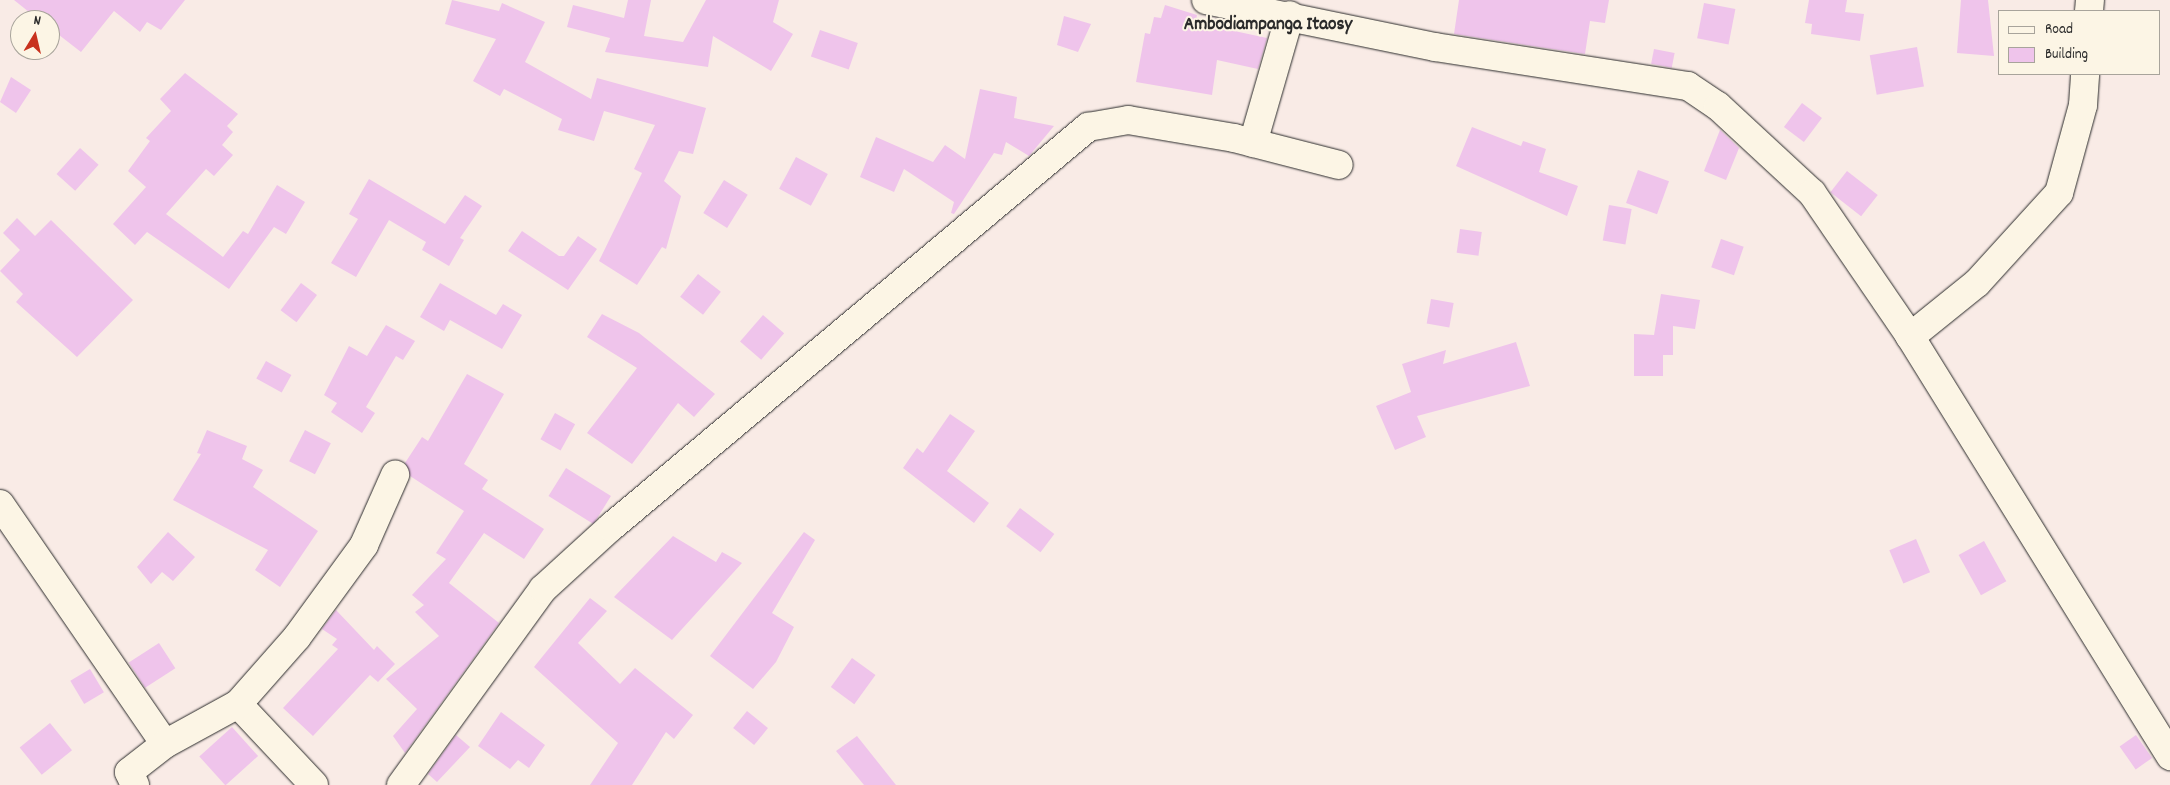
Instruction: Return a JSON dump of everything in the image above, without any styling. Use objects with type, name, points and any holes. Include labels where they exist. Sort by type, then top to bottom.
[{"type":"street","points":[[1206,0],[1290,15],[1435,46],[1688,86],[1718,106],[1812,194],[1910,337],[2170,756]]},
{"type":"street","points":[[1253,142],[1290,15]]},
{"type":"street","points":[[1910,337],[1978,283],[2059,193],[2082,104],[2085,75]]},
{"type":"street","points":[[401,785],[543,590],[611,527],[1088,127],[1128,120],[1253,142],[1339,164]]},
{"type":"street","points":[[135,785],[129,772],[164,744],[238,704],[298,636],[364,545],[394,475]]},
{"type":"street","points":[[0,504],[164,744]]},
{"type":"street","points":[[238,704],[314,785]]},
{"type":"building","points":[[14,0],[185,0],[161,30],[147,22],[140,32],[114,11],[81,52],[60,36],[60,10],[26,10]]},
{"type":"building","points":[[452,0],[499,11],[502,3],[545,22],[525,62],[591,99],[597,78],[706,108],[693,154],[679,151],[664,181],[681,196],[666,249],[662,247],[637,285],[599,261],[642,173],[634,169],[655,125],[604,111],[594,141],[558,130],[562,119],[504,89],[500,96],[473,81],[496,39],[445,24]]},
{"type":"building","points":[[628,0],[651,0],[644,36],[683,42],[706,0],[779,0],[773,22],[793,34],[771,71],[713,36],[708,67],[605,52],[610,38],[567,27],[573,5],[624,18]]},
{"type":"building","points":[[1459,0],[1609,0],[1605,23],[1590,21],[1585,54],[1454,34]]},
{"type":"building","points":[[1809,0],[1847,0],[1845,12],[1864,14],[1860,41],[1811,34],[1812,24],[1805,23]]},
{"type":"building","points":[[1961,0],[1988,0],[1994,56],[1957,53]]},
{"type":"building","points":[[1704,3],[1735,9],[1729,44],[1697,38]]},
{"type":"building","points":[[1165,5],[1197,15],[1196,20],[1226,25],[1225,29],[1267,38],[1258,69],[1217,60],[1212,95],[1136,82],[1145,33],[1150,34],[1154,17],[1161,18]]},
{"type":"building","points":[[1064,16],[1091,24],[1078,52],[1057,45]]},
{"type":"building","points":[[820,30],[858,43],[849,69],[811,56]]},
{"type":"building","points":[[1917,47],[1924,86],[1877,95],[1870,55]]},
{"type":"building","points":[[1654,49],[1675,53],[1672,68],[1651,64]]},
{"type":"building","points":[[185,73],[238,114],[227,126],[233,132],[222,145],[233,155],[214,176],[206,169],[166,214],[223,257],[243,231],[248,234],[277,185],[305,202],[286,234],[274,227],[229,289],[147,232],[135,245],[113,224],[146,187],[128,171],[150,141],[146,138],[171,111],[160,99]]},
{"type":"building","points":[[11,77],[31,90],[16,113],[0,102]]},
{"type":"building","points":[[980,89],[1017,97],[1014,118],[1054,126],[1029,156],[1006,142],[1002,155],[994,153],[954,214],[951,213],[954,202],[904,169],[894,192],[860,177],[876,137],[933,162],[945,145],[965,159]]},
{"type":"building","points":[[1802,103],[1822,118],[1804,142],[1784,127]]},
{"type":"building","points":[[1472,127],[1521,146],[1523,141],[1546,149],[1539,172],[1578,186],[1567,216],[1456,166]]},
{"type":"building","points":[[1720,130],[1739,148],[1726,180],[1704,171]]},
{"type":"building","points":[[80,148],[99,165],[75,191],[57,174]]},
{"type":"building","points":[[796,157],[828,174],[811,206],[779,189]]},
{"type":"building","points":[[1638,170],[1669,181],[1657,214],[1626,203]]},
{"type":"building","points":[[1847,171],[1878,195],[1861,216],[1830,192]]},
{"type":"building","points":[[369,179],[445,224],[465,195],[482,206],[460,238],[464,240],[449,266],[422,250],[426,242],[389,220],[356,277],[331,263],[358,219],[349,214]]},
{"type":"building","points":[[724,180],[748,195],[727,228],[703,213]]},
{"type":"building","points":[[1609,205],[1632,209],[1625,244],[1603,240]]},
{"type":"building","points":[[17,218],[35,236],[51,220],[133,300],[77,357],[16,302],[23,294],[0,271],[20,250],[3,233]]},
{"type":"building","points":[[1460,229],[1482,232],[1478,256],[1457,253]]},
{"type":"building","points":[[522,231],[559,256],[564,256],[578,236],[597,249],[568,290],[508,251]]},
{"type":"building","points":[[1721,239],[1744,247],[1734,275],[1711,267]]},
{"type":"building","points":[[698,274],[721,292],[703,315],[680,297]]},
{"type":"building","points":[[301,283],[317,295],[297,322],[281,310]]},
{"type":"building","points":[[440,283],[496,315],[503,304],[522,315],[502,349],[450,320],[444,331],[420,317]]},
{"type":"building","points":[[1661,294],[1700,300],[1695,329],[1673,326],[1673,355],[1663,355],[1663,376],[1634,376],[1634,334],[1654,335]]},
{"type":"building","points":[[1431,299],[1454,303],[1449,328],[1427,324]]},
{"type":"building","points":[[602,314],[639,333],[715,394],[694,417],[678,403],[632,464],[587,433],[637,368],[587,337]]},
{"type":"building","points":[[763,315],[784,333],[761,360],[740,341]]},
{"type":"building","points":[[386,325],[415,341],[403,360],[396,356],[366,407],[375,413],[362,433],[331,412],[337,403],[324,395],[349,346],[367,356]]},
{"type":"building","points":[[1516,342],[1530,386],[1417,416],[1426,437],[1395,450],[1376,406],[1411,392],[1402,364],[1446,350],[1443,364]]},
{"type":"building","points":[[266,361],[291,375],[282,393],[256,378]]},
{"type":"building","points":[[467,374],[504,394],[464,464],[488,480],[482,489],[544,529],[524,559],[484,533],[449,583],[499,623],[405,753],[393,736],[417,709],[386,679],[439,636],[415,612],[424,605],[412,595],[446,559],[436,553],[464,511],[410,476],[405,463],[422,437],[428,441]]},
{"type":"building","points":[[555,413],[575,424],[561,450],[540,439]]},
{"type":"building","points":[[950,414],[975,431],[947,471],[989,503],[974,523],[903,468],[917,448],[923,453]]},
{"type":"building","points":[[207,430],[247,446],[242,459],[263,470],[253,487],[318,531],[280,587],[255,570],[268,550],[173,500],[201,454],[197,453]]},
{"type":"building","points":[[305,430],[331,443],[315,474],[289,461]]},
{"type":"building","points":[[566,468],[611,496],[593,524],[549,496]]},
{"type":"building","points":[[1020,508],[1054,534],[1040,552],[1006,526]]},
{"type":"building","points":[[168,532],[195,557],[173,581],[162,572],[151,584],[137,567]]},
{"type":"building","points":[[804,532],[815,540],[772,613],[794,627],[776,662],[753,689],[710,656]]},
{"type":"building","points":[[673,536],[716,562],[722,552],[742,563],[672,640],[614,597]]},
{"type":"building","points":[[1916,539],[1930,572],[1903,583],[1889,550]]},
{"type":"building","points":[[1984,541],[2006,581],[1981,595],[1959,555]]},
{"type":"building","points":[[590,598],[607,611],[578,643],[620,684],[635,668],[693,715],[674,739],[666,732],[632,785],[590,785],[618,743],[534,667]]},
{"type":"building","points":[[336,610],[374,650],[377,646],[395,664],[378,682],[370,675],[313,736],[283,708],[338,649],[332,645],[337,639],[322,629]]},
{"type":"building","points":[[159,643],[175,668],[145,688],[129,663]]},
{"type":"building","points":[[852,658],[875,675],[854,704],[831,687]]},
{"type":"building","points":[[90,669],[104,692],[84,704],[70,681]]},
{"type":"building","points":[[747,711],[768,728],[754,745],[733,728]]},
{"type":"building","points":[[501,712],[545,745],[529,768],[518,760],[510,769],[478,746]]},
{"type":"building","points":[[50,723],[72,750],[42,775],[20,748]]},
{"type":"building","points":[[232,727],[258,756],[226,785],[199,756]]},
{"type":"building","points":[[456,735],[470,747],[437,782],[428,774]]},
{"type":"building","points":[[2136,735],[2152,758],[2136,769],[2120,746]]},
{"type":"building","points":[[857,736],[896,785],[864,785],[836,751]]},
{"type":"district","name":"Ambodiampanga Itaosy","points":[[1268,26]]}]
